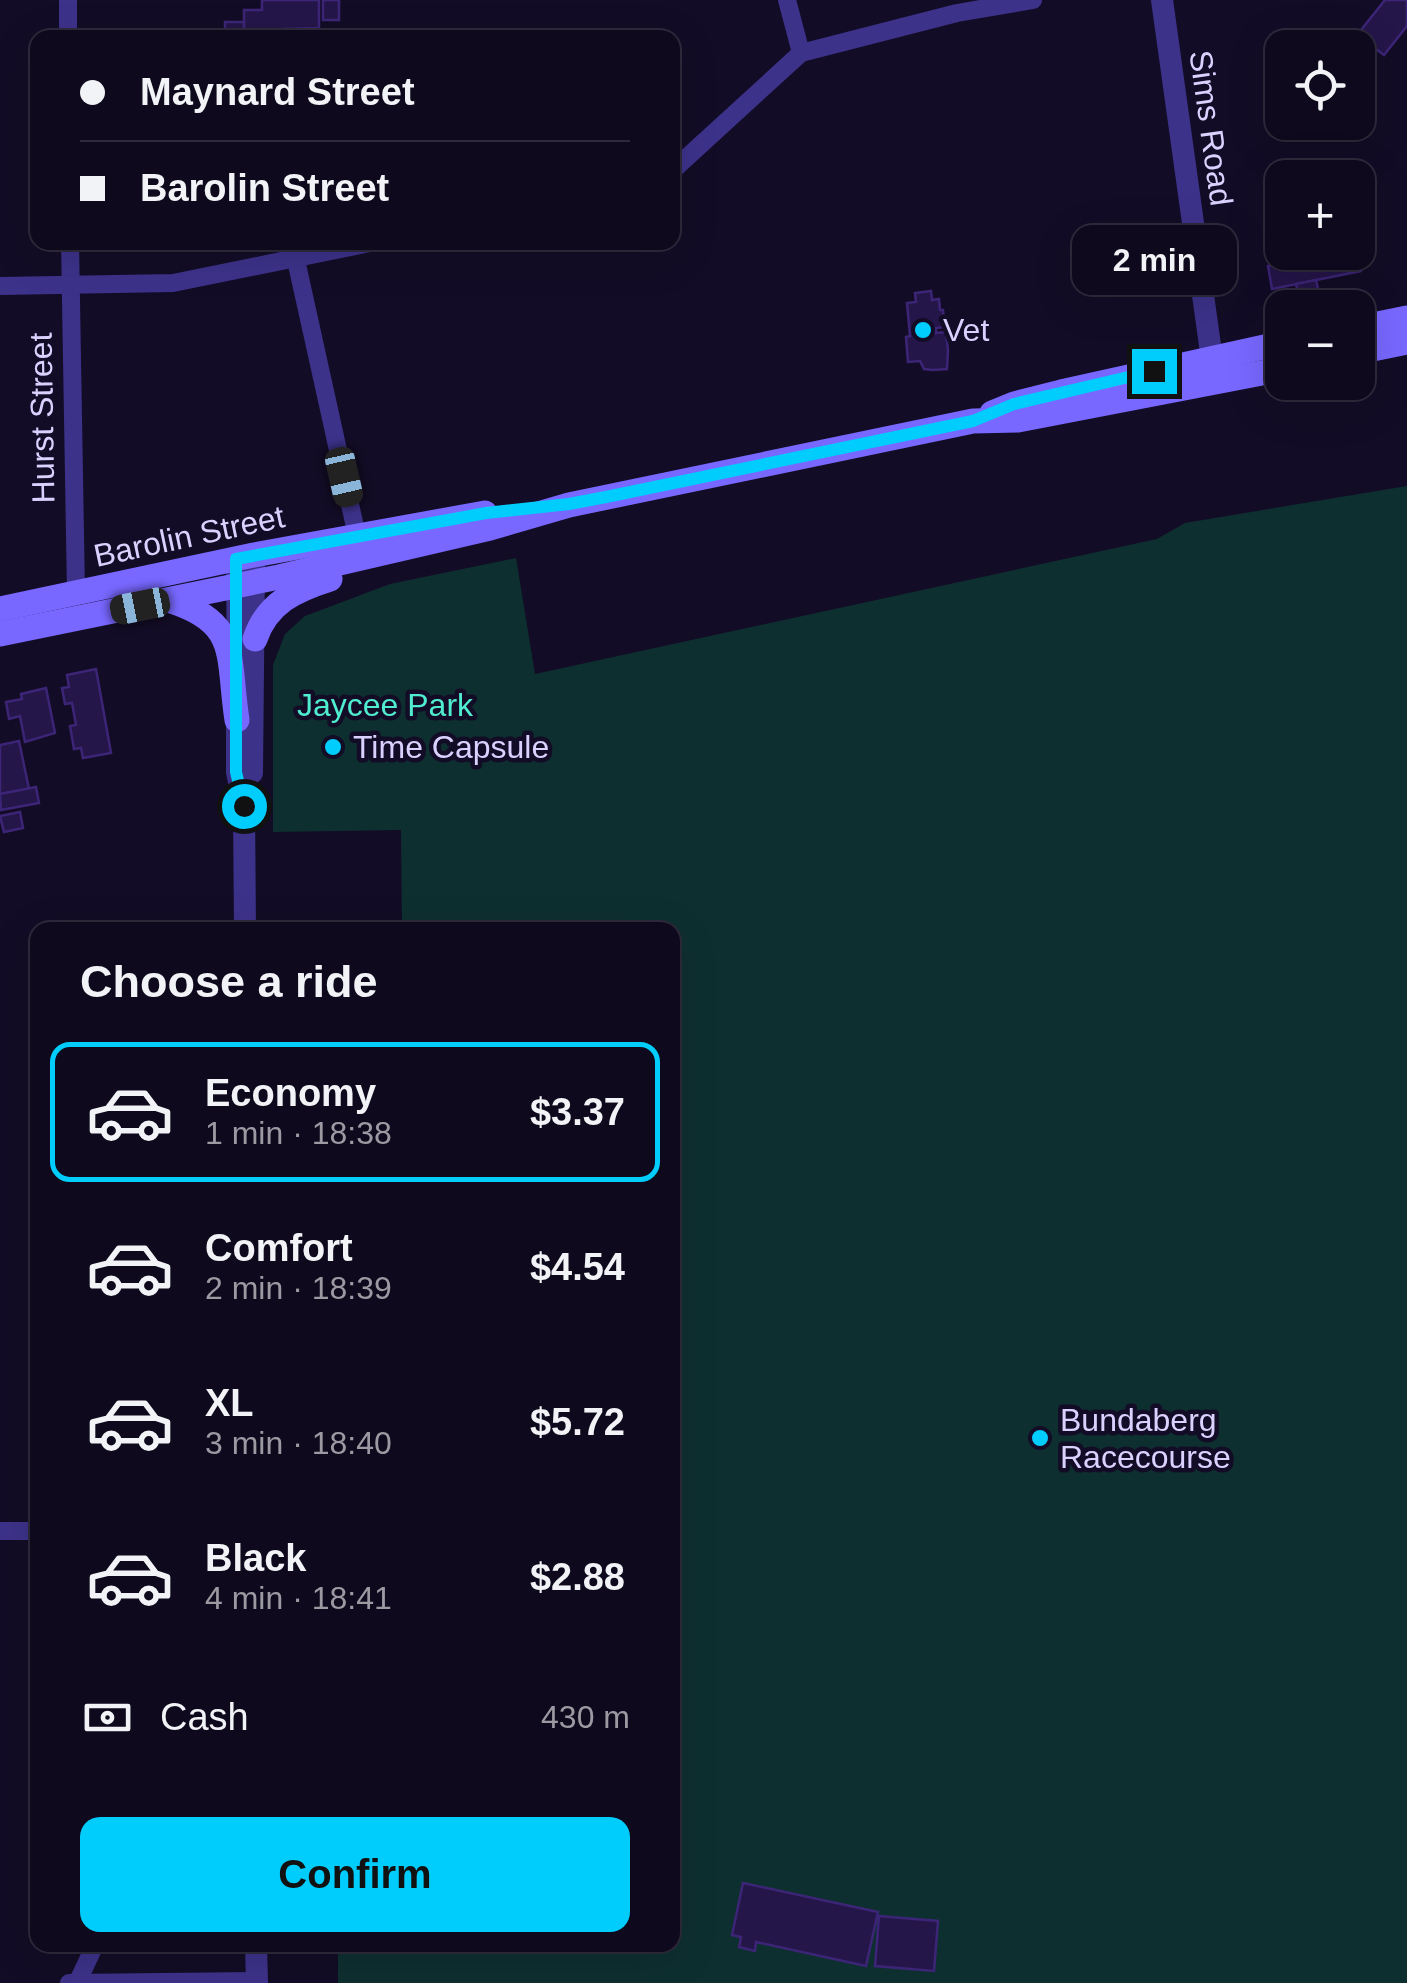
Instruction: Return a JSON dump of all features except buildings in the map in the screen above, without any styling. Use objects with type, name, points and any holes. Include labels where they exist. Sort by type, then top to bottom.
[{"type":"main road","points":[[1375,325],[1407,318]]},
{"type":"main road","points":[[1375,349],[1407,342]]},
{"type":"main road","name":"Barolin Street","points":[[1214,370],[1265,350]]},
{"type":"main road","name":"Barolin Street","points":[[0,634],[448,538],[569,504],[973,421],[1014,404],[1214,370],[1265,368]]},
{"type":"main road","name":"Barolin Street","points":[[0,610],[357,536],[486,513],[569,504]]},
{"type":"main road","points":[[255,639],[272,607],[302,589],[390,562],[448,538]]},
{"type":"main road","points":[[168,600],[197,608],[220,630],[228,649],[237,720]]},
{"type":"street","points":[[68,0],[68,30]]},
{"type":"street","points":[[787,0],[801,53]]},
{"type":"street","points":[[680,164],[801,53],[956,13],[1033,0]]},
{"type":"street","name":"Sims Road","points":[[1162,0],[1214,370]]},
{"type":"street","name":"Hurst Street","points":[[70,250],[76,593]]},
{"type":"street","points":[[0,286],[173,284],[340,250]]},
{"type":"street","points":[[296,260],[357,536]]},
{"type":"street","points":[[245,557],[236,772],[244,806],[245,922]]},
{"type":"street","points":[[244,806],[252,773],[255,639],[246,584]]},
{"type":"street","points":[[0,1531],[30,1531]]},
{"type":"street","points":[[77,1983],[92,1952]]},
{"type":"street","points":[[69,1983],[257,1982],[256,1952]]},
{"type":"green space","name":"Bundaberg Racecourse","points":[[1407,486],[1407,1983],[338,1983],[338,1952],[680,1952],[680,922],[402,922],[401,830],[273,832],[273,665],[285,634],[305,616],[390,584],[516,558],[535,674],[1157,539],[1185,523]]},
{"type":"place","name":"Vet","points":[[923,330]]},
{"type":"place","name":"Time Capsule","points":[[333,747]]},
{"type":"place","name":"Bundaberg Racecourse","points":[[1040,1438]]},
{"type":"route","points":[[244,806],[236,772],[236,559],[486,513],[606,497],[973,421],[1014,404],[1154,371]]},
{"type":"park label","name":"Jaycee Park","points":[[385,705]]}]
